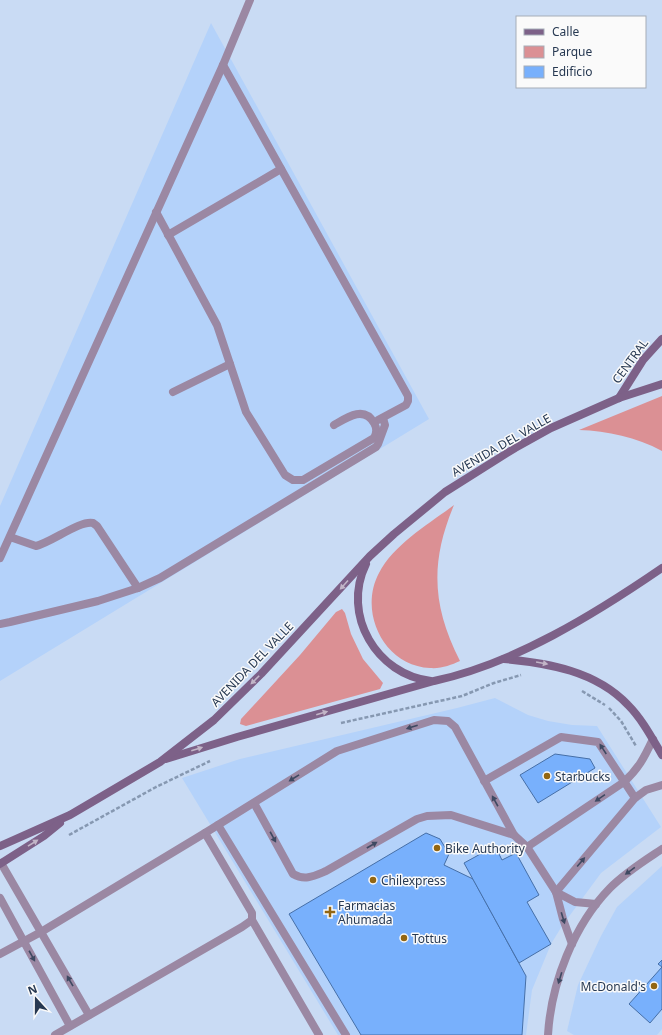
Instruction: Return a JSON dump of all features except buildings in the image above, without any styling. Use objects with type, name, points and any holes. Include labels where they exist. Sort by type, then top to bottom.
[{"type":"street","points":[[0,558],[223,64],[250,0]]},
{"type":"street","points":[[223,64],[409,397],[406,405],[374,422]]},
{"type":"street","points":[[168,234],[281,169]]},
{"type":"street","points":[[156,212],[217,325],[246,412],[285,475],[293,480],[304,480],[374,438],[376,432],[374,422],[369,416],[352,414],[334,425]]},
{"type":"street","name":"CENTRAL","points":[[618,398],[643,360],[662,339]]},
{"type":"street","points":[[173,392],[230,364]]},
{"type":"street","name":"AVENIDA DEL VALLE","points":[[0,846],[70,815],[160,762],[214,720],[261,674],[370,556],[419,512],[445,492],[479,469],[551,428],[618,398],[662,384]]},
{"type":"street","points":[[0,624],[98,602],[138,588],[160,578],[376,447],[385,425],[383,418]]},
{"type":"street","points":[[10,537],[36,546],[53,540],[82,523],[93,523],[97,526],[138,588]]},
{"type":"street","name":"AVENIDA DEL VALLE","points":[[370,556],[361,577],[358,600],[359,613],[367,636],[380,655],[395,668],[414,678],[434,681]]},
{"type":"street","name":"AVENIDA DEL VALLE","points":[[160,762],[237,737],[434,681],[466,674],[504,659],[593,613],[662,568]]},
{"type":"street","points":[[504,659],[552,665],[581,674],[595,681],[628,705],[653,739],[662,755]]},
{"type":"street","points":[[0,954],[41,932],[337,751],[434,720],[448,721],[455,728],[514,835],[527,846],[556,892],[563,919],[572,944]]},
{"type":"street","points":[[484,781],[562,736],[598,742],[635,798]]},
{"type":"street","points":[[527,846],[624,782],[636,770],[653,739]]},
{"type":"street","points":[[556,892],[635,798],[646,790],[662,785]]},
{"type":"street","points":[[254,803],[293,874],[299,877],[311,878],[326,872],[417,819],[427,816],[451,815],[514,835]]},
{"type":"street","name":"AVENIDA DEL VALLE","points":[[1,863],[44,836],[70,815]]},
{"type":"street","points":[[218,825],[346,1035]]},
{"type":"street","points":[[205,833],[252,913],[252,920],[319,1035]]},
{"type":"street","points":[[548,1035],[552,1006],[558,984],[572,944],[583,923],[596,904],[627,872],[662,849]]},
{"type":"street","points":[[1,863],[89,1015]]},
{"type":"street","points":[[556,892],[575,902],[596,904]]},
{"type":"street","points":[[0,898],[70,1026]]},
{"type":"street","points":[[55,1035],[252,920]]},
{"type":"shaded area","points":[[211,23],[429,419],[0,681],[0,506]]},
{"type":"shaded area","points":[[495,698],[528,715],[548,721],[572,725],[597,726],[661,827],[601,873],[562,926],[551,944],[532,990],[526,1035],[338,1035],[182,778],[240,759]]},
{"type":"shaded area","points":[[662,866],[662,1029],[657,1035],[574,1035],[567,1031],[578,985],[601,936],[617,907]]},
{"type":"green space","points":[[662,396],[662,451],[632,438],[601,432],[579,430]]},
{"type":"green space","points":[[454,505],[446,526],[441,546],[438,565],[438,584],[439,602],[444,621],[460,661],[438,668],[414,665],[400,658],[388,647],[379,634],[374,620],[372,604],[373,588],[379,573],[394,553],[413,535]]},
{"type":"green space","points":[[342,609],[345,613],[351,634],[363,659],[383,683],[380,689],[246,726],[240,724],[241,719],[300,655],[336,612]]},
{"type":"place","name":"Starbucks","points":[[547,776]]},
{"type":"place","name":"Bike Authority","points":[[437,848]]},
{"type":"place","name":"Chilexpress","points":[[373,880]]},
{"type":"place","name":"Farmacias Ahumada","points":[[330,912]]},
{"type":"place","name":"Tottus","points":[[404,938]]},
{"type":"place","name":"McDonald's","points":[[654,986]]}]
